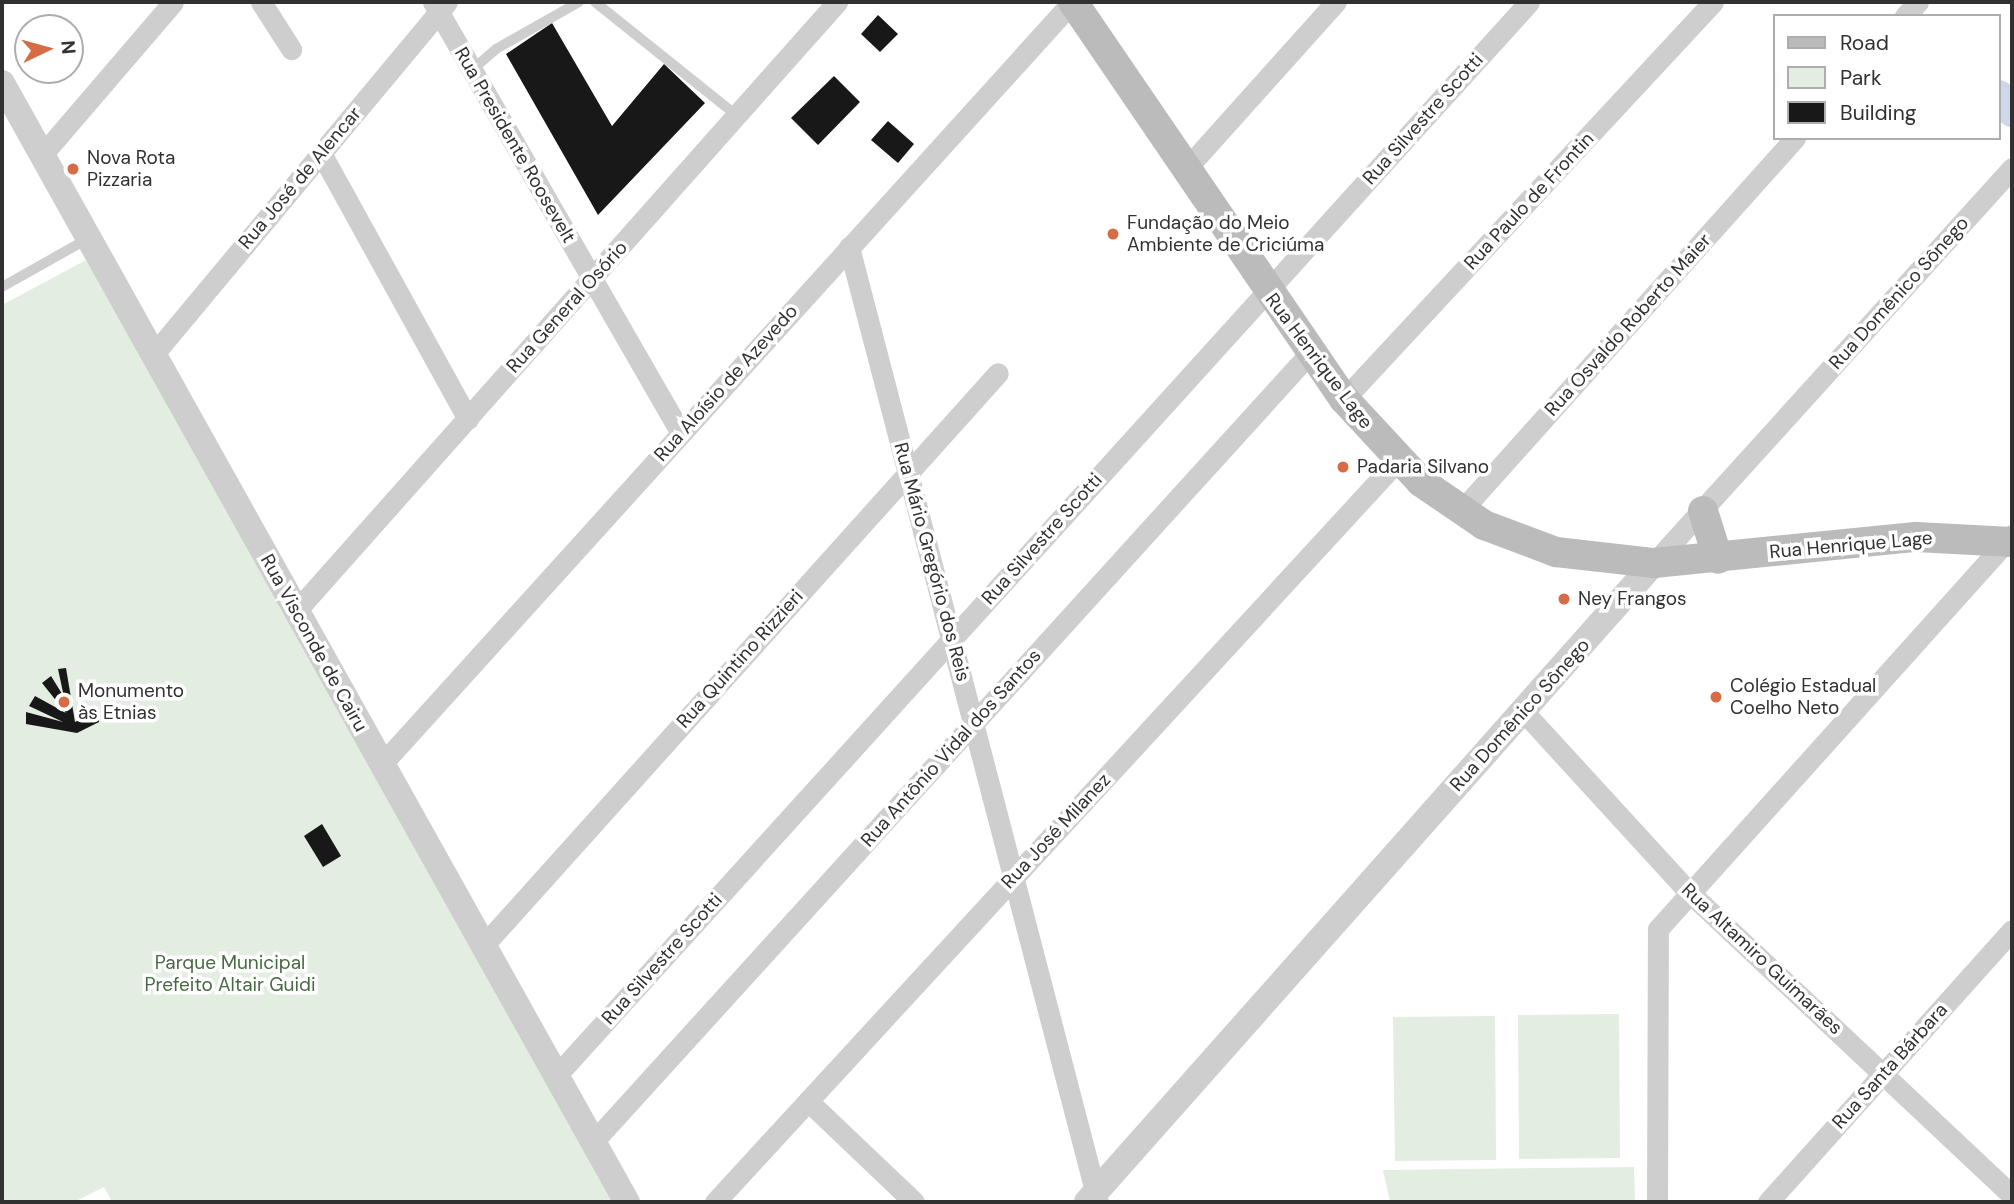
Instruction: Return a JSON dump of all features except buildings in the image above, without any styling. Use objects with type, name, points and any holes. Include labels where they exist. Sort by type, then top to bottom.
[{"type":"main road","name":"Rua Henrique Lage","points":[[1080,5],[1185,170],[1309,354],[1344,399],[1398,460],[1461,511],[1556,552],[1654,563],[1718,559],[1916,537],[2011,539]]},
{"type":"main road","points":[[1703,511],[1718,559]]},
{"type":"street","points":[[43,155],[173,2]]},
{"type":"street","points":[[261,2],[291,49]]},
{"type":"street","name":"Rua General Osório","points":[[296,611],[837,2]]},
{"type":"street","points":[[1185,170],[1336,2]]},
{"type":"street","name":"Rua Silvestre Scotti","points":[[556,1076],[1529,2]]},
{"type":"street","name":"Rua Paulo de Frontin","points":[[1344,399],[1713,2]]},
{"type":"street","name":"Rua Presidente Roosevelt","points":[[440,5],[472,70],[681,433]]},
{"type":"street","name":"Rua José de Alencar","points":[[153,355],[440,5]]},
{"type":"street","name":"Rua Aloísio de Azevedo","points":[[381,765],[849,247],[1080,5]]},
{"type":"street","name":"Rua Visconde de Cairu","points":[[2,83],[627,1202]]},
{"type":"street","name":"Rua Osvaldo Roberto Maier","points":[[1461,511],[1793,140]]},
{"type":"street","points":[[321,153],[468,419]]},
{"type":"street","name":"Rua Domênico Sônego","points":[[1094,1199],[1654,563],[2012,168]]},
{"type":"street","name":"Rua Mário Gregório dos Reis","points":[[849,247],[953,638],[1094,1199]]},
{"type":"street","name":"Rua Antônio Vidal dos Santos","points":[[593,1142],[1309,354]]},
{"type":"street","name":"Rua Quintino Rizzieri","points":[[483,946],[998,373]]},
{"type":"street","name":"Rua José Milanez","points":[[715,1202],[1398,460]]},
{"type":"street","points":[[1657,1202],[1658,929],[2011,539]]},
{"type":"street","name":"Rua Altamiro Guimarães","points":[[1523,711],[1690,892],[2012,1195]]},
{"type":"street","name":"Rua Santa Bárbara","points":[[1768,1202],[2012,930]]},
{"type":"street","points":[[808,1101],[914,1202]]},
{"type":"lane","points":[[472,70],[496,49],[579,2]]},
{"type":"lane","points":[[595,2],[736,115]]},
{"type":"lane","points":[[2,287],[89,238]]},
{"type":"green space","name":"Parque Municipal Prefeito Altair Guidi","points":[[86,260],[620,1202],[112,1202],[104,1187],[74,1202],[2,1202],[2,305]]},
{"type":"green space","points":[[1619,1014],[1620,1158],[1519,1159],[1518,1015]]},
{"type":"green space","points":[[1495,1016],[1496,1160],[1395,1161],[1393,1017]]},
{"type":"green space","points":[[1634,1167],[1635,1202],[1390,1202],[1383,1170]]},
{"type":"waterway","points":[[2000,98],[2012,110]]},
{"type":"place","name":"Nova Rota Pizzaria","points":[[73,169]]},
{"type":"place","name":"Fundação do Meio Ambiente de Criciúma","points":[[1113,234]]},
{"type":"place","name":"Padaria Silvano","points":[[1343,467]]},
{"type":"place","name":"Ney Frangos","points":[[1564,599]]},
{"type":"place","name":"Colégio Estadual Coelho Neto","points":[[1716,697]]},
{"type":"place","name":"Monumento às Etnias","points":[[64,702]]}]
